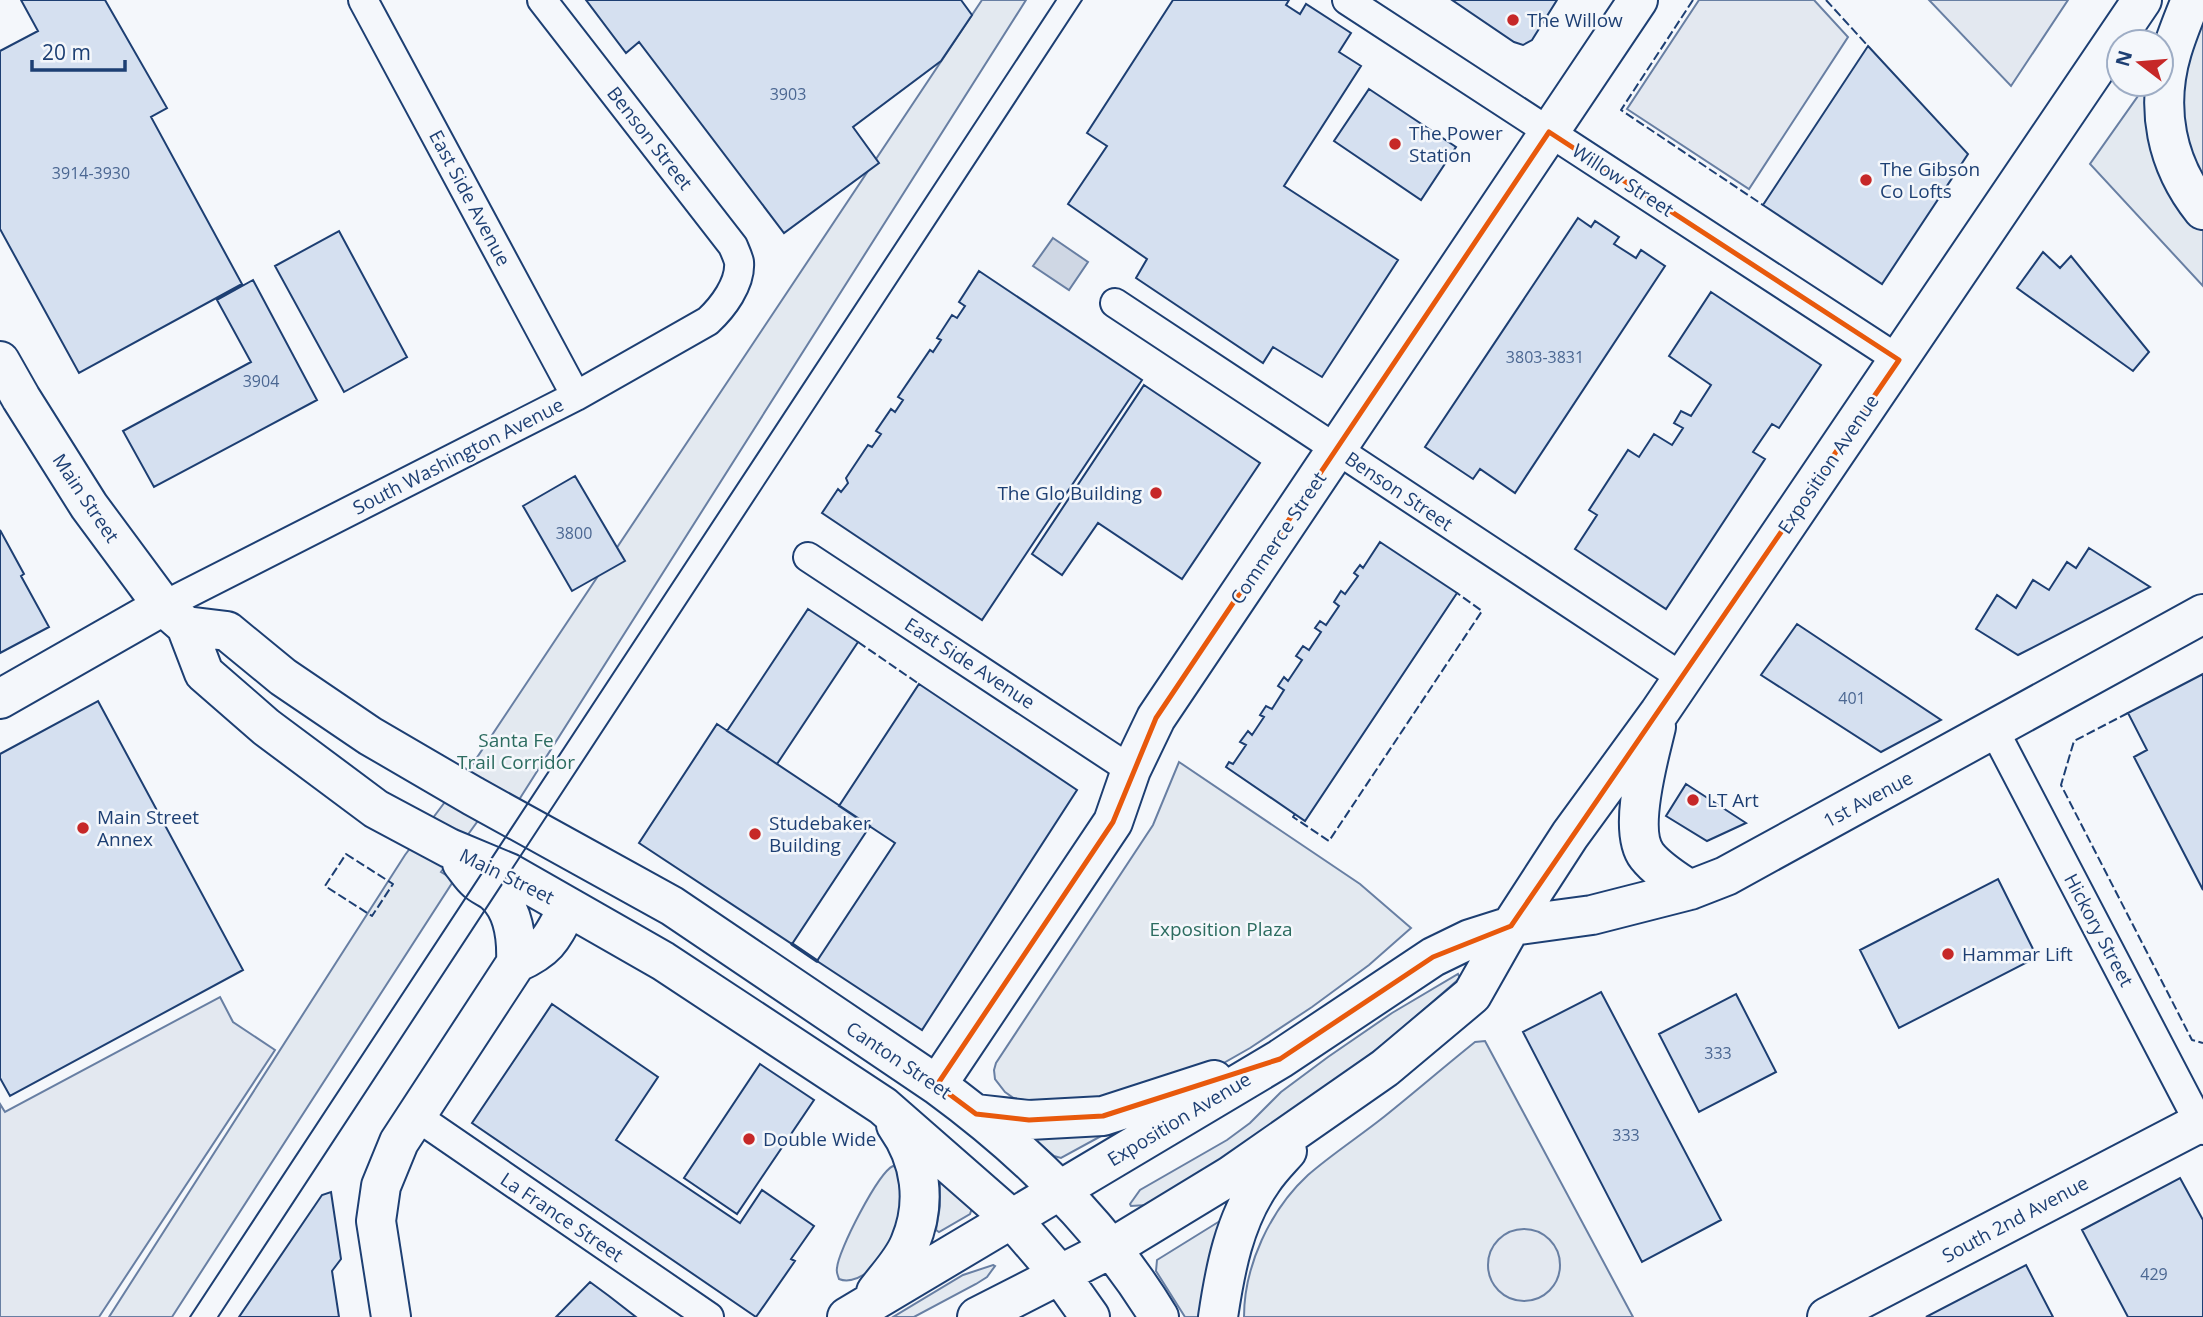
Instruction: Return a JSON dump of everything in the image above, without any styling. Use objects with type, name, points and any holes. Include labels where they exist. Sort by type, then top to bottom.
[{"type":"main road","name":"Commerce Street","points":[[937,1086],[1113,822],[1131,770],[1156,718],[1638,0]]},
{"type":"main road","name":"Exposition Avenue","points":[[977,1317],[1110,1249],[1230,1176],[1385,1068],[1472,995],[1511,926],[1570,835],[1659,713],[2142,0]]},
{"type":"main road","points":[[2191,0],[2171,52],[2163,106],[2167,141],[2175,167],[2190,194],[2203,210]]},
{"type":"main road","name":"Main Street","points":[[0,361],[89,506],[174,616],[204,673],[265,727],[376,808],[449,848],[509,873],[568,907],[552,938],[539,952],[516,963],[399,1142],[381,1186],[376,1221],[391,1317]]},
{"type":"main road","name":"1st Avenue","points":[[1511,926],[1592,915],[1690,890],[1726,876],[2203,614]]},
{"type":"main road","points":[[0,699],[174,616]]},
{"type":"main road","name":"Canton Street","points":[[174,616],[227,632],[283,677],[370,736],[672,906],[937,1086],[976,1114],[1060,1190],[1110,1249],[1159,1317]]},
{"type":"main road","points":[[1659,713],[1640,801],[1640,838],[1646,854],[1663,871],[1690,890]]},
{"type":"main road","points":[[449,848],[477,881],[496,894],[507,909],[516,938],[516,963]]},
{"type":"main road","points":[[568,907],[663,961],[883,1106],[1012,1219],[1061,1276],[1090,1317]]},
{"type":"main road","name":"Exposition Avenue","points":[[856,1311],[1280,1059],[1433,957],[1470,939],[1511,926]]},
{"type":"main road","points":[[976,1114],[1029,1120],[1103,1116],[1280,1059]]},
{"type":"main road","points":[[856,1311],[910,1246],[918,1218],[920,1192],[916,1164],[905,1138],[883,1106]]},
{"type":"main road","points":[[1218,1317],[1225,1268],[1242,1217],[1261,1181],[1313,1119]]},
{"type":"main road","name":"South 2nd Avenue","points":[[1827,1317],[2202,1125]]},
{"type":"street","name":"East Side Avenue","points":[[363,0],[576,396]]},
{"type":"street","name":"Benson Street","points":[[542,0],[733,246],[739,264],[734,284]]},
{"type":"street","name":"Willow Street","points":[[1347,0],[1899,360]]},
{"type":"street","name":"South Washington Avenue","points":[[174,616],[708,321],[723,306],[734,284]]},
{"type":"street","name":"Benson Street","points":[[1115,303],[1682,678]]},
{"type":"street","name":"East Side Avenue","points":[[808,557],[1131,770]]},
{"type":"street","name":"Hickory Street","points":[[1994,730],[2202,1125]]},
{"type":"street","name":"La France Street","points":[[416,1116],[709,1317]]},
{"type":"highlighted area","points":[[1549,132],[1899,360],[1511,926],[1433,957],[1280,1059],[1103,1116],[1029,1120],[976,1114],[937,1085],[1113,822],[1156,718]]},
{"type":"green space","name":"Santa Fe Trail Corridor","points":[[982,0],[1026,0],[517,803],[498,793],[441,872],[454,880],[172,1317],[109,1317],[405,855],[466,774]]},
{"type":"green space","points":[[2203,4],[2203,286],[2090,164],[2137,98],[2175,98],[2175,44]]},
{"type":"green space","name":"Exposition Plaza","points":[[1179,762],[1360,884],[1411,928],[1369,965],[1312,1007],[1213,1069],[1107,1101],[1051,1103],[1015,1099],[1005,1092],[995,1079],[996,1063],[1153,825]]},
{"type":"green space","points":[[1458,974],[1460,978],[1391,1038],[1285,1121],[1147,1205],[1131,1206],[1140,1190],[1227,1140],[1250,1123],[1281,1092],[1328,1057],[1392,1013]]},
{"type":"green space","points":[[1485,1041],[1633,1317],[1244,1317],[1245,1298],[1254,1259],[1271,1222],[1294,1189],[1317,1167],[1385,1116],[1475,1042]]},
{"type":"green space","points":[[1103,1135],[1061,1158],[1054,1156],[1030,1136]]},
{"type":"green space","points":[[893,1166],[905,1170],[895,1242],[871,1270],[855,1279],[839,1279],[839,1259],[851,1230],[878,1182]]},
{"type":"green space","points":[[940,1178],[973,1205],[970,1214],[939,1232],[936,1230],[940,1206]]},
{"type":"green space","points":[[1228,1216],[1207,1317],[1185,1317],[1156,1271],[1157,1260]]},
{"type":"green space","points":[[995,1266],[987,1277],[914,1317],[893,1317],[963,1275]]},
{"type":"shaded area","points":[[1699,0],[1814,0],[1848,37],[1749,189],[1627,109]]},
{"type":"shaded area","points":[[1929,0],[2068,0],[2011,86]]},
{"type":"shaded area","points":[[1053,238],[1088,262],[1069,290],[1033,266]]},
{"type":"shaded area","points":[[220,997],[233,1022],[275,1050],[99,1317],[0,1317],[0,1104],[5,1112]]},
{"type":"shaded area","points":[[1524,1229],[1544,1235],[1554,1245],[1560,1265],[1554,1285],[1544,1295],[1524,1301],[1504,1295],[1494,1285],[1488,1265],[1494,1245],[1504,1235]]},
{"type":"building","points":[[21,0],[105,0],[167,108],[151,117],[242,284],[79,373],[0,229],[0,51],[38,31]]},
{"type":"building","points":[[586,0],[961,0],[972,15],[941,61],[853,127],[879,163],[784,233],[639,42],[626,53]]},
{"type":"building","points":[[1173,0],[1289,0],[1286,5],[1300,14],[1306,4],[1351,33],[1339,52],[1361,66],[1284,186],[1398,260],[1322,377],[1273,347],[1263,363],[1136,278],[1147,259],[1068,204],[1107,146],[1087,133]]},
{"type":"building","name":"The Willow","points":[[1452,0],[1557,0],[1532,40],[1523,45],[1514,42]]},
{"type":"building","name":"The Gibson Co Lofts","points":[[1868,46],[1968,154],[1882,284],[1763,205]]},
{"type":"building","name":"The Power Station","points":[[1369,89],[1456,147],[1421,200],[1334,141]]},
{"type":"building","points":[[1578,218],[1591,227],[1595,221],[1619,237],[1614,244],[1636,258],[1641,250],[1665,266],[1515,493],[1480,469],[1473,479],[1425,447]]},
{"type":"building","points":[[339,231],[407,357],[344,392],[275,266]]},
{"type":"building","points":[[2043,252],[2060,268],[2071,256],[2149,352],[2133,371],[2017,288]]},
{"type":"building","points":[[979,271],[1142,380],[982,620],[822,513],[838,489],[841,492],[848,483],[846,478],[868,445],[872,447],[881,434],[876,431],[891,409],[895,412],[903,400],[898,397],[930,350],[933,352],[941,340],[937,338],[952,315],[957,318],[965,306],[959,302]]},
{"type":"building","points":[[253,280],[317,400],[154,487],[123,431],[251,362],[217,300]]},
{"type":"building","points":[[1711,292],[1821,365],[1779,428],[1772,424],[1753,452],[1765,459],[1666,609],[1575,549],[1597,515],[1589,510],[1628,450],[1639,457],[1654,434],[1672,445],[1683,428],[1674,423],[1681,411],[1691,416],[1711,385],[1669,356]]},
{"type":"building","name":"The Glo Building","points":[[1144,385],[1260,463],[1182,579],[1098,523],[1062,575],[1032,554]]},
{"type":"building","points":[[575,476],[625,561],[572,591],[523,506]]},
{"type":"building","points":[[0,530],[49,627],[0,653]]},
{"type":"building","points":[[1380,542],[1457,593],[1305,821],[1226,767],[1229,762],[1233,764],[1246,745],[1240,742],[1248,731],[1252,735],[1264,717],[1260,715],[1266,706],[1272,709],[1284,690],[1278,686],[1284,677],[1288,681],[1302,660],[1296,656],[1303,646],[1309,650],[1321,632],[1315,628],[1320,621],[1326,625],[1339,606],[1334,602],[1341,591],[1345,594],[1358,576],[1354,573],[1360,565],[1363,568]]},
{"type":"building","points":[[2089,548],[2150,587],[2018,655],[1976,629],[1997,595],[2016,608],[2033,580],[2049,590],[2067,562],[2076,568]]},
{"type":"building","points":[[808,609],[858,642],[777,764],[727,731]]},
{"type":"building","points":[[1797,624],[1941,720],[1881,752],[1761,675]]},
{"type":"building","points":[[2203,674],[2203,890],[2134,757],[2147,750],[2128,713]]},
{"type":"building","points":[[919,684],[1077,790],[922,1030],[817,961],[895,843],[839,806]]},
{"type":"building","name":"Main Street Annex","points":[[98,701],[243,970],[10,1096],[0,1078],[0,754]]},
{"type":"building","name":"Studebaker Building","points":[[717,724],[870,826],[792,944],[639,843]]},
{"type":"building","name":"LT Art","points":[[1686,784],[1746,823],[1707,841],[1666,816]]},
{"type":"building","name":"Hammar Lift","points":[[1998,879],[2037,957],[1899,1028],[1860,950]]},
{"type":"building","points":[[1601,992],[1721,1220],[1642,1262],[1523,1032]]},
{"type":"building","points":[[1736,994],[1776,1072],[1699,1112],[1659,1034]]},
{"type":"building","points":[[552,1004],[658,1077],[616,1140],[740,1223],[762,1190],[814,1226],[791,1259],[795,1261],[756,1317],[472,1123]]},
{"type":"building","name":"Double Wide","points":[[760,1064],[814,1100],[737,1214],[684,1178]]},
{"type":"building","points":[[2180,1178],[2203,1220],[2203,1317],[2128,1317],[2082,1230]]},
{"type":"building","points":[[331,1192],[341,1259],[332,1271],[339,1317],[239,1317],[322,1195]]},
{"type":"building","points":[[2026,1265],[2053,1317],[1926,1317]]},
{"type":"building","points":[[590,1282],[609,1296],[636,1317],[556,1317]]},
{"type":"tram line","points":[[190,1317],[1056,0]]},
{"type":"tram line","points":[[218,1317],[1082,0]]},
{"type":"fence","points":[[1693,0],[1621,110],[1763,205]]},
{"type":"fence","points":[[1826,0],[1868,46]]},
{"type":"fence","points":[[1295,814],[1293,817],[1329,841],[1482,611],[1457,593]]},
{"type":"fence","points":[[858,642],[919,684]]},
{"type":"fence","points":[[2128,713],[2074,741],[2061,785],[2192,1040],[2203,1043]]},
{"type":"fence","points":[[346,854],[393,884],[372,916],[325,886],[346,854]]},
{"type":"wall","points":[[792,944],[817,961]]},
{"type":"place","name":"The Willow","points":[[1513,20]]},
{"type":"place","name":"The Power Station","points":[[1395,144]]},
{"type":"place","name":"The Gibson Co Lofts","points":[[1866,180]]},
{"type":"place","name":"The Glo Building","points":[[1156,493]]},
{"type":"place","name":"LT Art","points":[[1693,800]]},
{"type":"place","name":"Main Street Annex","points":[[83,828]]},
{"type":"place","name":"Studebaker Building","points":[[755,834]]},
{"type":"place","name":"Hammar Lift","points":[[1948,954]]},
{"type":"place","name":"Double Wide","points":[[749,1139]]}]
